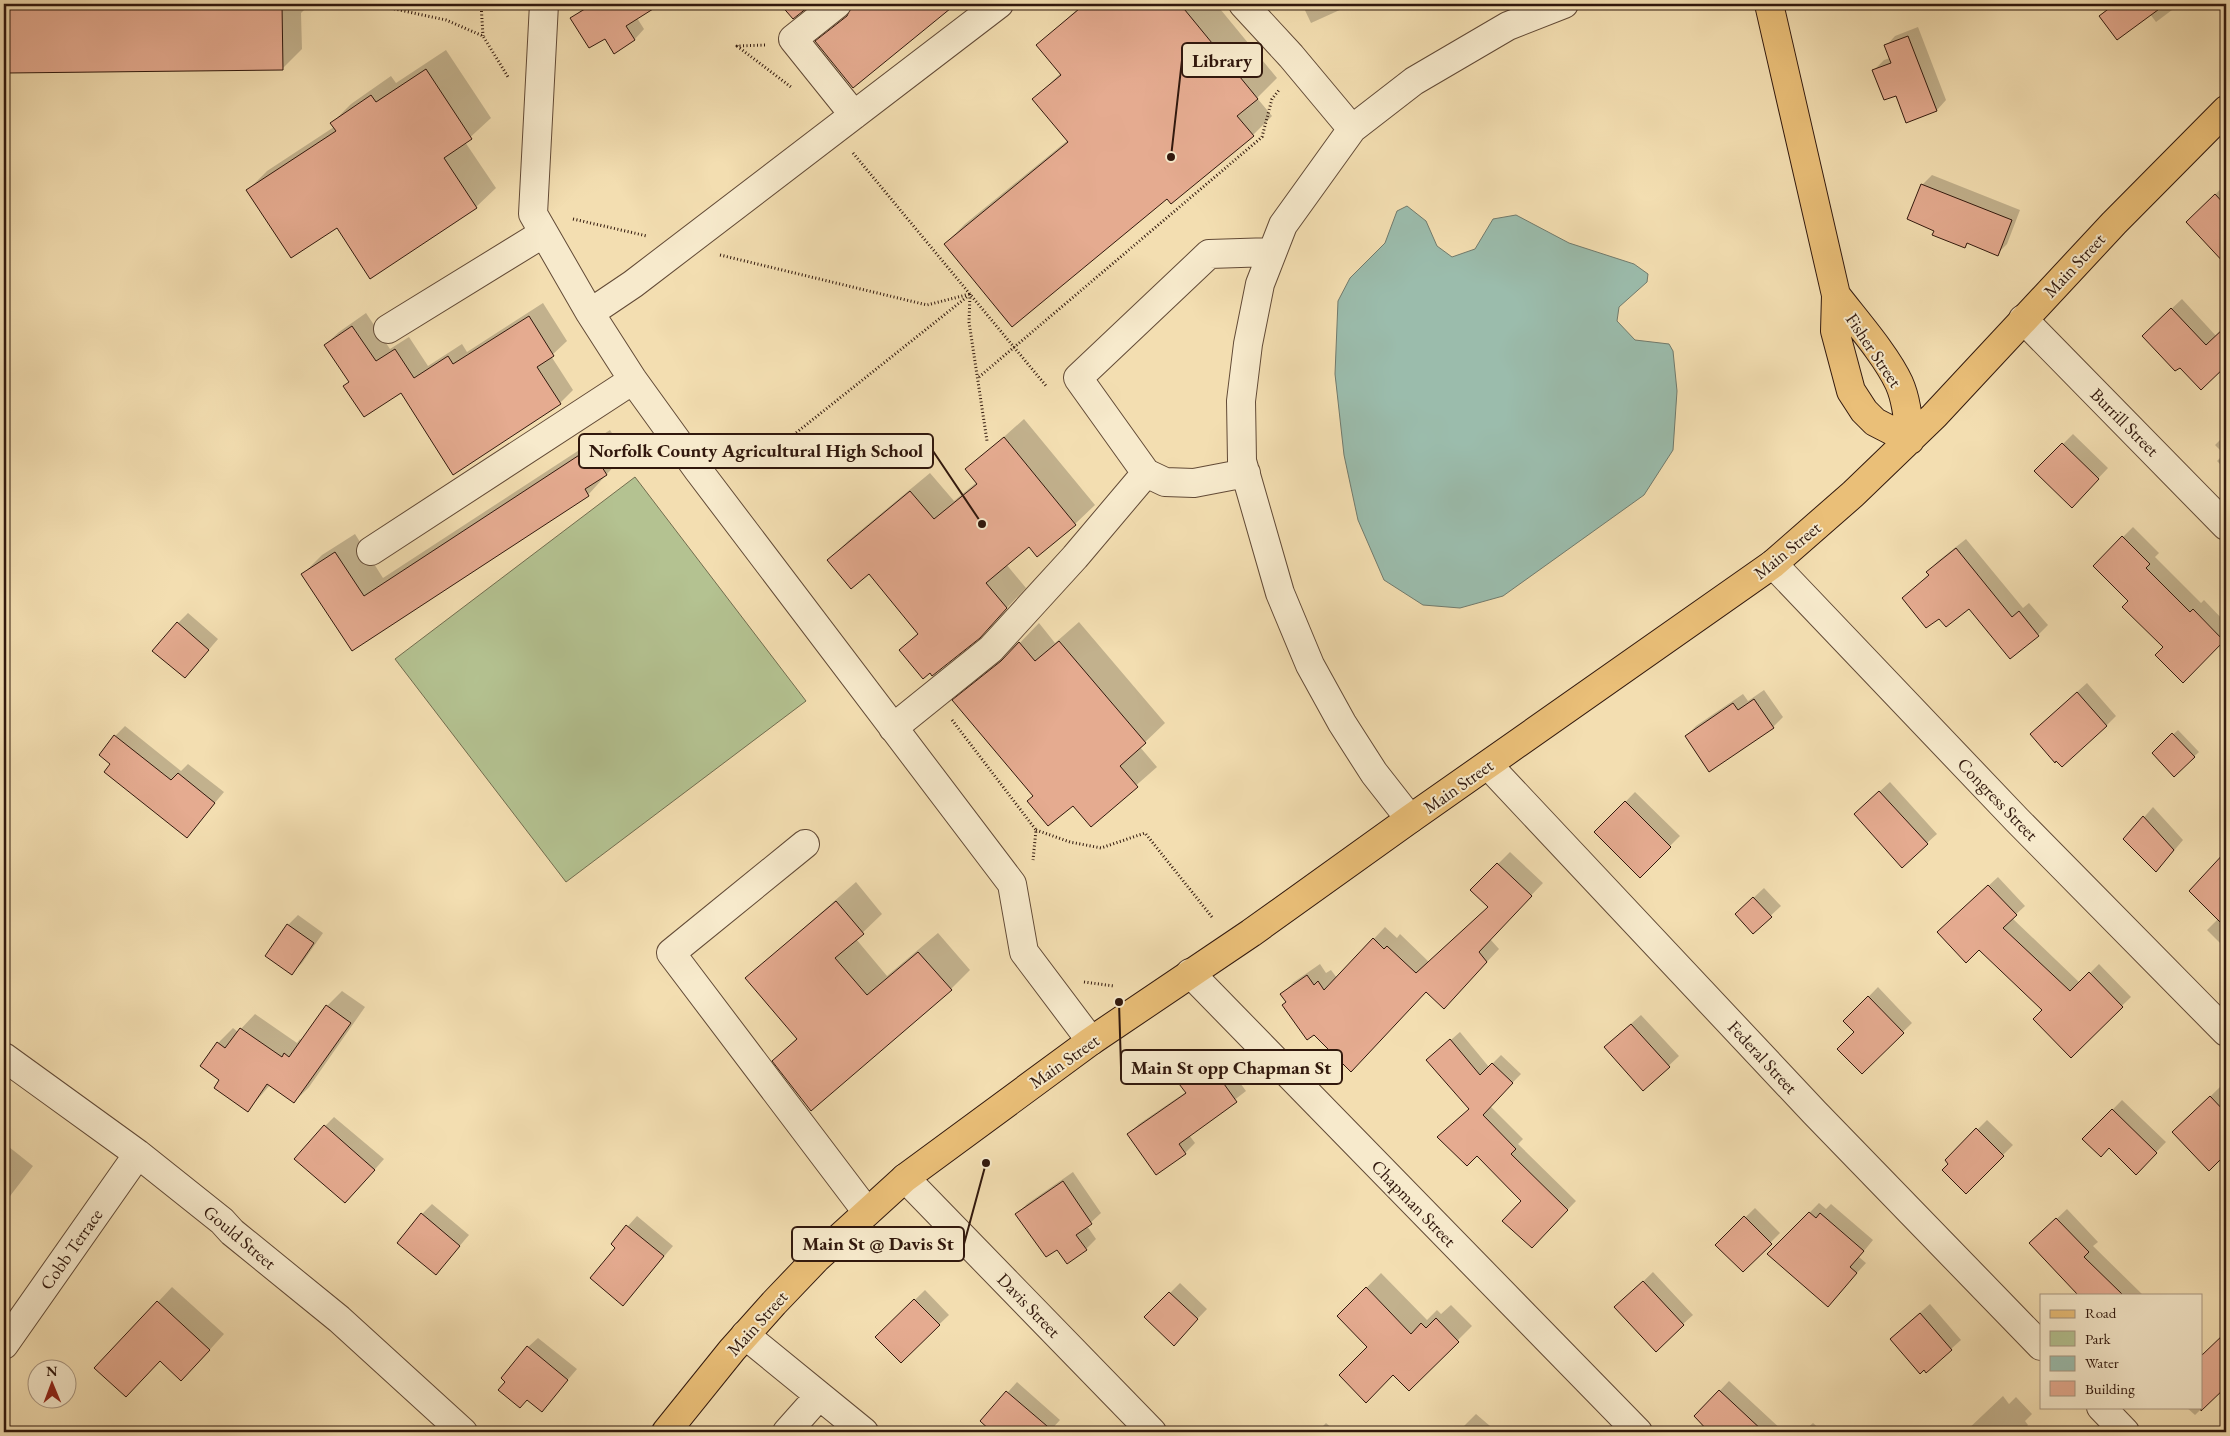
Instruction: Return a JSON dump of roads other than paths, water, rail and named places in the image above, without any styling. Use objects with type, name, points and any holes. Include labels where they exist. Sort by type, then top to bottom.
[{"type":"main road","name":"Fisher Street","points":[[1769,4],[1836,295],[1835,331],[1851,391],[1864,411],[1875,422],[1910,440]]},
{"type":"main road","name":"Main Street","points":[[666,1432],[745,1335],[816,1259],[905,1178],[1091,1042],[1251,933],[1774,564],[1847,500],[1910,440],[2120,217],[2226,110]]},
{"type":"main road","name":"Fisher Street","points":[[1836,295],[1885,361],[1899,384],[1906,405],[1910,440]]},
{"type":"street","points":[[544,4],[533,214],[590,313],[633,380],[1012,884],[1024,952],[1091,1042]]},
{"type":"street","points":[[836,4],[793,39],[854,115]]},
{"type":"street","points":[[590,313],[633,284],[999,4]]},
{"type":"street","points":[[1243,4],[1291,56],[1352,129]]},
{"type":"street","points":[[1410,819],[1374,773],[1342,723],[1310,664],[1280,593],[1242,461],[1241,401],[1248,344],[1260,284],[1283,225],[1352,129],[1414,80],[1508,26],[1564,4]]},
{"type":"street","points":[[388,329],[544,233]]},
{"type":"street","points":[[1246,473],[1194,484],[1165,482],[1146,473],[1078,378],[1208,254],[1272,252]]},
{"type":"street","name":"Burrill Street","points":[[2023,319],[2226,526]]},
{"type":"street","points":[[371,552],[633,380]]},
{"type":"street","points":[[893,728],[991,649],[1075,557],[1146,473]]},
{"type":"street","name":"Congress Street","points":[[1774,564],[2017,820],[2226,1032]]},
{"type":"street","name":"Federal Street","points":[[1488,765],[1816,1113],[2040,1345]]},
{"type":"street","points":[[805,844],[672,953],[867,1212]]},
{"type":"street","name":"Chapman Street","points":[[1190,973],[1638,1432]]},
{"type":"street","name":"Gould Street","points":[[4,1057],[138,1154],[222,1221],[232,1232],[339,1319],[463,1432]]},
{"type":"street","name":"Cobb Terrace","points":[[4,1345],[138,1154]]},
{"type":"street","name":"Davis Street","points":[[905,1178],[1152,1432]]},
{"type":"street","points":[[745,1335],[864,1432]]},
{"type":"street","points":[[787,1432],[819,1396]]},
{"type":"street","points":[[2102,1408],[2125,1432]]},
{"type":"water","points":[[1407,206],[1426,221],[1437,246],[1452,257],[1475,249],[1493,219],[1516,215],[1569,243],[1634,264],[1648,274],[1647,282],[1619,307],[1617,321],[1635,340],[1669,344],[1673,351],[1677,391],[1673,450],[1644,495],[1503,596],[1460,608],[1423,605],[1384,580],[1358,520],[1344,455],[1335,374],[1338,301],[1350,278],[1385,243],[1397,211]]},
{"type":"place","name":"Library","points":[[1171,157]]},
{"type":"place","name":"Norfolk County Agricultural High School","points":[[982,524]]},
{"type":"place","name":"Main St opp Chapman St","points":[[1119,1002]]},
{"type":"place","name":"Main St @ Davis St","points":[[986,1163]]}]
